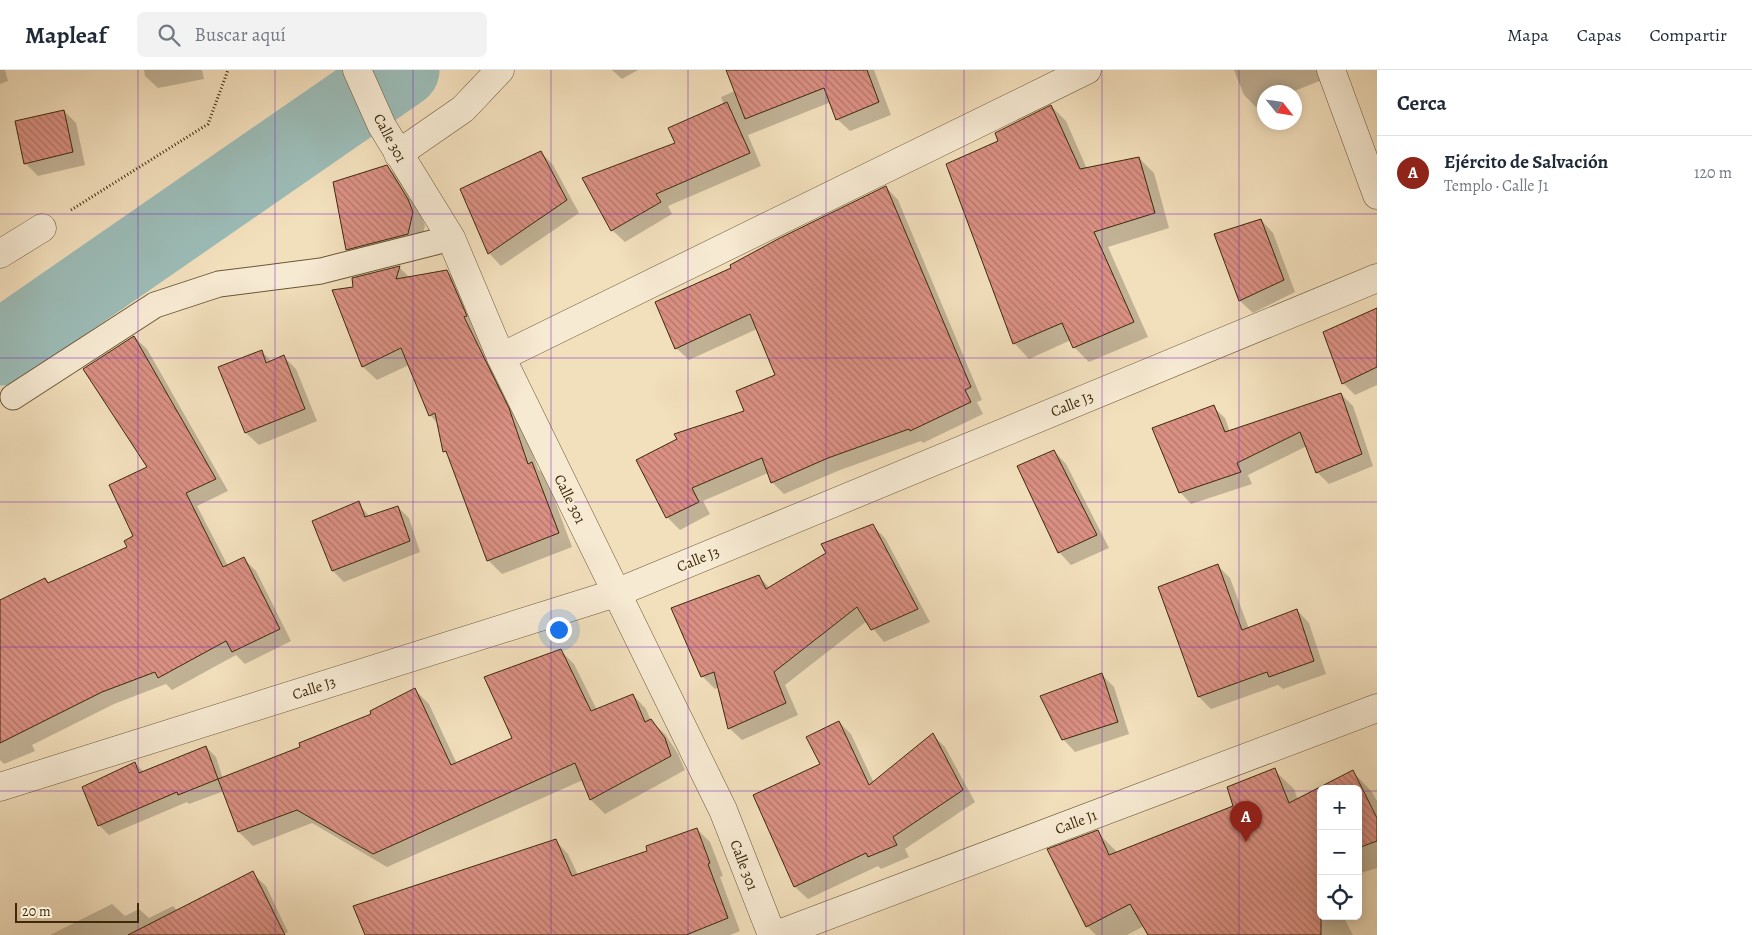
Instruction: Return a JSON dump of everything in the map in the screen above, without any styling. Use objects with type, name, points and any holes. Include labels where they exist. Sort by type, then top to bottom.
[{"type":"street","name":"Calle 301","points":[[357,70],[382,126],[451,238],[500,357],[723,810],[774,935]]},
{"type":"street","points":[[398,154],[463,109],[500,70]]},
{"type":"street","points":[[500,357],[1087,70]]},
{"type":"street","points":[[1331,70],[1377,195]]},
{"type":"street","points":[[0,254],[42,228]]},
{"type":"street","name":"Calle J3","points":[[0,787],[616,593],[1377,278]]},
{"type":"street","name":"Calle J1","points":[[774,935],[1377,708]]},
{"type":"lane","points":[[13,396],[155,305],[219,284],[321,271],[451,238]]},
{"type":"path","points":[[42,228],[208,124],[228,70]]},
{"type":"building","points":[[726,70],[867,70],[879,102],[836,120],[824,88],[745,119]]},
{"type":"building","points":[[727,102],[750,153],[656,194],[661,202],[611,231],[582,178],[675,143],[668,128]]},
{"type":"building","points":[[1051,105],[1080,169],[1139,157],[1155,213],[1094,232],[1134,322],[1073,348],[1062,323],[1013,344],[946,164],[998,141],[995,133]]},
{"type":"building","points":[[64,110],[73,152],[24,164],[15,121]]},
{"type":"building","points":[[541,151],[567,200],[488,254],[460,189]]},
{"type":"building","points":[[387,165],[408,199],[413,212],[408,234],[346,250],[333,182]]},
{"type":"building","points":[[886,186],[971,387],[965,390],[971,402],[910,431],[909,429],[828,458],[771,483],[762,458],[692,488],[699,502],[666,518],[636,460],[677,439],[674,434],[744,411],[736,391],[775,375],[750,314],[675,349],[655,302],[731,268],[730,265],[778,239]]},
{"type":"building","points":[[1261,219],[1284,280],[1239,301],[1214,234]]},
{"type":"building","points":[[400,266],[396,279],[447,270],[467,316],[464,317],[509,408],[528,464],[532,462],[559,533],[487,561],[446,451],[443,452],[435,413],[429,416],[401,348],[362,367],[332,290],[353,287],[352,278]]},
{"type":"building","points":[[1377,308],[1377,367],[1342,384],[1323,332]]},
{"type":"building","points":[[134,336],[216,479],[186,493],[223,567],[244,557],[280,629],[232,652],[226,641],[158,678],[155,672],[102,692],[0,743],[0,600],[45,578],[48,583],[127,547],[124,541],[133,536],[109,485],[147,467],[83,369]]},
{"type":"building","points":[[262,350],[266,363],[284,355],[305,409],[245,433],[218,367]]},
{"type":"building","points":[[1341,393],[1362,454],[1316,473],[1300,432],[1237,463],[1241,472],[1179,493],[1152,428],[1214,405],[1225,432]]},
{"type":"building","points":[[1054,450],[1097,535],[1058,553],[1017,466]]},
{"type":"building","points":[[359,501],[365,517],[398,506],[410,541],[332,571],[312,521]]},
{"type":"building","points":[[873,524],[918,609],[871,630],[857,607],[774,672],[786,703],[728,729],[714,672],[701,677],[671,608],[759,575],[766,589],[826,553],[821,544]]},
{"type":"building","points":[[1218,564],[1242,630],[1297,609],[1314,661],[1269,677],[1267,672],[1198,697],[1158,587]]},
{"type":"building","points":[[561,649],[591,711],[633,694],[645,722],[651,719],[665,738],[671,756],[590,800],[575,763],[373,854],[297,810],[238,832],[218,779],[300,747],[299,743],[371,714],[370,711],[415,688],[451,765],[512,738],[484,677]]},
{"type":"building","points":[[1102,673],[1118,722],[1062,740],[1040,696]]},
{"type":"building","points":[[839,721],[869,785],[933,733],[963,790],[893,837],[897,845],[868,857],[866,853],[794,887],[753,795],[820,764],[806,737]]},
{"type":"building","points":[[206,746],[218,779],[178,795],[177,792],[98,826],[82,787],[135,762],[139,773]]},
{"type":"building","points":[[1275,768],[1289,803],[1317,789],[1317,920],[1321,920],[1321,935],[1148,935],[1130,904],[1086,927],[1047,849],[1098,830],[1109,855],[1233,806],[1227,787]]},
{"type":"building","points":[[1353,770],[1360,785],[1324,785]]},
{"type":"building","points":[[1362,788],[1377,818],[1377,841],[1362,847]]},
{"type":"building","points":[[697,828],[728,918],[686,935],[365,935],[353,906],[556,839],[572,876],[647,851],[646,846]]},
{"type":"building","points":[[253,871],[285,935],[128,935]]},
{"type":"waterway","points":[[0,348],[402,70]]},
{"type":"place","name":"Ejército de Salvación","points":[[1246,842]]}]
